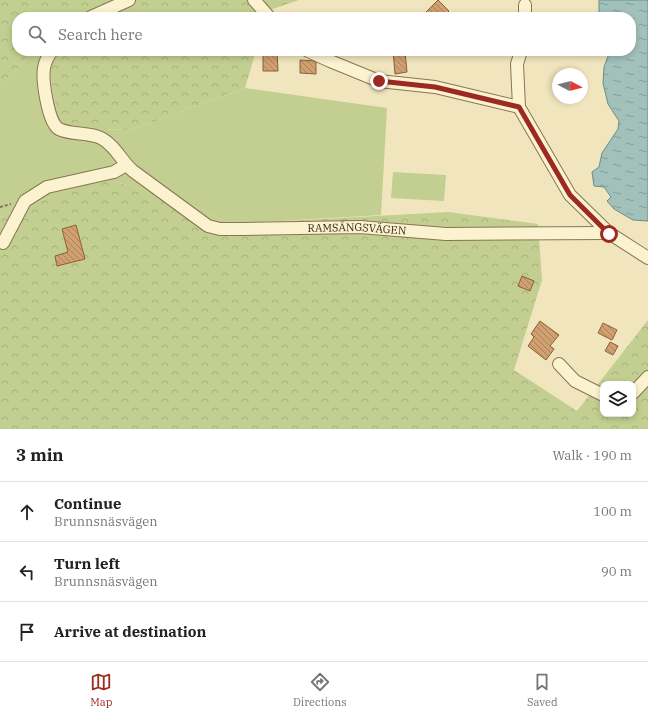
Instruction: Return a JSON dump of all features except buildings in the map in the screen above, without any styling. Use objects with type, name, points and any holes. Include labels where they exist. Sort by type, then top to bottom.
[{"type":"street","points":[[102,12],[129,0]]},
{"type":"street","points":[[254,0],[264,12]]},
{"type":"street","name":"RAMSÄNGSVÄGEN","points":[[48,56],[44,67],[44,81],[50,115],[55,126],[60,130],[100,138],[112,145],[126,165],[208,226],[220,229],[360,227],[446,234],[609,234]]},
{"type":"street","points":[[319,56],[379,81],[435,87],[519,107]]},
{"type":"street","points":[[519,56],[517,64],[519,107],[570,195],[609,234],[648,258]]},
{"type":"street","points":[[4,243],[25,201],[47,187],[114,172],[126,165]]},
{"type":"street","points":[[559,364],[575,381],[600,394]]},
{"type":"street","points":[[636,390],[648,377]]},
{"type":"green space","points":[[0,0],[299,0],[267,12],[12,12],[12,56],[30,56],[0,85]]},
{"type":"green space","points":[[30,56],[47,56],[60,128],[131,130],[245,88],[387,108],[381,215],[229,224],[180,198],[98,178],[0,217],[0,85]]},
{"type":"green space","points":[[47,56],[255,56],[245,88],[131,130],[60,128]]},
{"type":"green space","points":[[393,172],[446,175],[444,201],[391,198]]},
{"type":"green space","points":[[98,178],[180,198],[229,224],[448,212],[538,224],[542,280],[514,370],[577,411],[600,382],[600,417],[636,417],[636,381],[600,381],[648,320],[648,429],[0,429],[0,217]]},
{"type":"water","points":[[599,0],[648,0],[648,221],[633,220],[614,209],[607,201],[611,197],[604,187],[594,186],[592,172],[599,167],[602,153],[618,129],[619,121],[608,104],[603,83],[604,67],[608,56],[636,56],[636,12],[599,12]]},
{"type":"route","points":[[379,81],[435,87],[519,107],[570,195],[609,234]]}]
